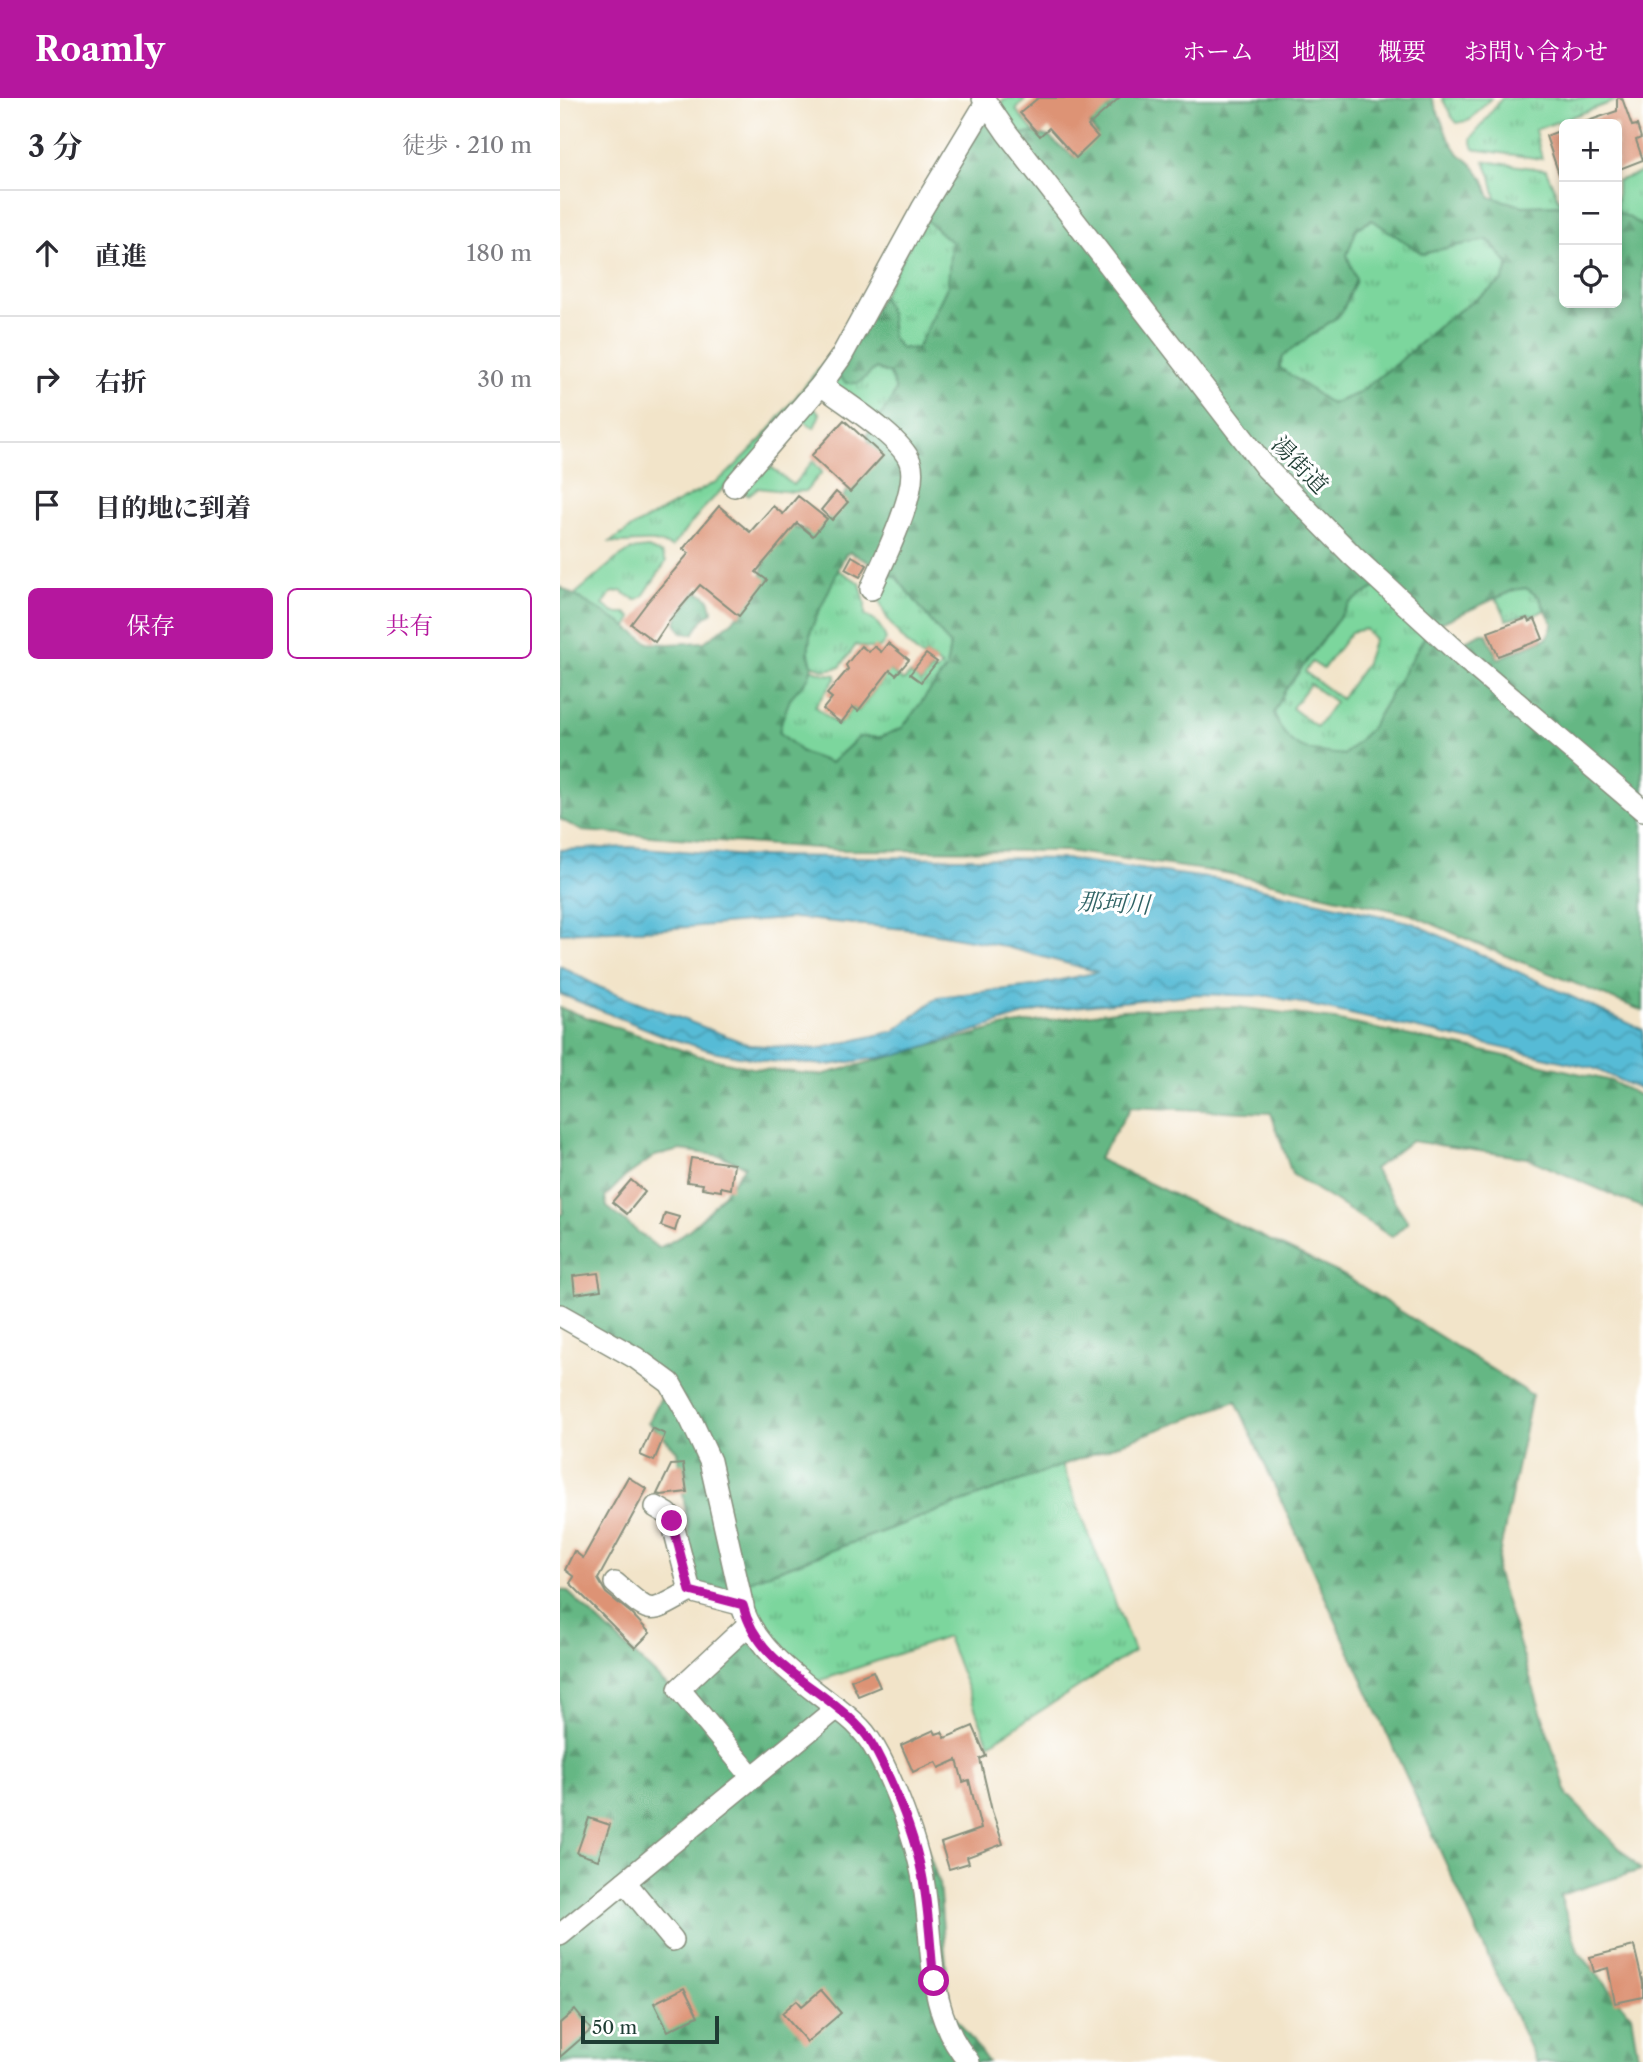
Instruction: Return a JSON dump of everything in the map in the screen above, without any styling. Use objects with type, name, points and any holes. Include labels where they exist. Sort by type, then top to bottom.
[{"type":"street","points":[[734,486],[821,385],[841,357],[985,101]]},
{"type":"street","name":"湯街道","points":[[985,101],[1266,468],[1353,556],[1463,657],[1643,810]]},
{"type":"street","points":[[821,385],[891,437],[911,463],[912,479],[907,499],[871,589]]},
{"type":"street","points":[[560,1315],[636,1358],[670,1383],[710,1461],[746,1614],[754,1634],[776,1660],[859,1726],[874,1746],[913,1838],[923,1875],[934,1981],[944,2023],[969,2062]]},
{"type":"street","points":[[656,1507],[668,1514],[672,1521],[690,1591]]},
{"type":"street","points":[[615,1583],[647,1609],[658,1610],[690,1591]]},
{"type":"street","points":[[690,1591],[746,1614]]},
{"type":"street","points":[[746,1614],[680,1689],[753,1778]]},
{"type":"street","points":[[560,1935],[837,1708]]},
{"type":"street","points":[[625,1882],[673,1940]]},
{"type":"green space","points":[[1008,98],[1026,98],[1016,110],[1035,133],[1017,134],[1002,109],[1002,101]]},
{"type":"green space","points":[[1115,98],[1432,98],[1448,137],[1459,154],[1472,164],[1484,180],[1490,197],[1523,206],[1559,205],[1559,308],[1622,308],[1622,214],[1643,227],[1643,1011],[1410,914],[1226,873],[1067,851],[843,850],[582,831],[560,819],[560,587],[649,643],[704,642],[733,621],[760,583],[766,554],[789,525],[810,532],[832,514],[872,452],[867,434],[890,403],[896,390],[890,374],[876,368],[859,383],[846,383],[836,373],[882,296],[890,313],[892,337],[900,348],[917,349],[948,285],[951,242],[924,218],[985,122],[1017,134],[1035,133],[1049,137],[1074,157],[1097,134],[1071,102]],"holes":[[[1372,220],[1423,254],[1488,240],[1509,265],[1502,281],[1447,319],[1357,394],[1331,404],[1279,367],[1284,355],[1341,314],[1356,280],[1347,255],[1357,228]],[[850,552],[896,577],[950,645],[946,669],[902,728],[881,737],[859,737],[831,763],[803,753],[779,732],[791,697],[809,677],[812,665],[808,653],[811,629],[845,555]],[[1379,585],[1436,625],[1514,590],[1526,588],[1539,597],[1553,624],[1547,638],[1498,659],[1486,633],[1450,648],[1429,630],[1370,729],[1344,755],[1300,747],[1286,735],[1274,713],[1284,692],[1350,603]]]},
{"type":"green space","points":[[1442,98],[1491,98],[1470,120],[1457,123]]},
{"type":"green space","points":[[1502,98],[1623,98],[1559,119],[1535,130],[1542,159],[1474,149],[1471,139]]},
{"type":"green space","points":[[1484,161],[1546,170],[1559,205],[1523,206],[1496,199],[1491,176]]},
{"type":"green space","points":[[1643,172],[1643,227],[1622,214],[1622,179]]},
{"type":"green space","points":[[924,218],[951,241],[948,285],[917,349],[900,348],[892,337],[890,313],[882,296]]},
{"type":"green space","points":[[1373,220],[1423,254],[1488,240],[1510,265],[1502,281],[1447,319],[1401,360],[1357,394],[1331,404],[1279,368],[1284,355],[1341,314],[1356,280],[1347,255],[1357,228]]},
{"type":"green space","points":[[832,352],[837,356],[768,442],[701,511],[672,547],[655,542],[610,542],[728,473],[763,438]]},
{"type":"green space","points":[[876,368],[890,374],[896,390],[877,421],[833,385],[836,373]]},
{"type":"green space","points":[[805,406],[813,406],[820,414],[814,428],[801,419],[765,462],[793,485],[813,461],[822,472],[806,491],[758,488],[748,495],[743,492],[743,482]]},
{"type":"green space","points":[[648,548],[662,554],[666,562],[643,596],[636,600],[621,591],[611,593],[603,605],[614,613],[626,613],[632,618],[627,627],[574,595],[615,560],[631,550]]},
{"type":"green space","points":[[838,570],[860,583],[865,615],[878,625],[886,640],[880,648],[856,645],[840,667],[825,670],[812,665],[809,641],[816,616]]},
{"type":"green space","points":[[885,571],[896,577],[950,645],[946,669],[902,728],[881,737],[859,737],[831,763],[803,753],[779,732],[788,702],[811,669],[836,675],[815,706],[838,725],[853,707],[858,711],[890,670],[903,681],[910,674],[921,682],[932,669],[936,672],[941,666],[926,654],[923,658],[916,652],[888,620],[879,593]]},
{"type":"green space","points":[[1379,585],[1429,630],[1370,729],[1343,756],[1300,747],[1286,735],[1274,713],[1284,692],[1350,603]],"holes":[[[1365,629],[1374,639],[1365,665],[1341,699],[1305,672],[1312,662],[1323,669],[1351,632]],[[1310,684],[1335,702],[1317,727],[1292,708]]]},
{"type":"green space","points":[[1526,588],[1539,597],[1545,610],[1533,616],[1528,614],[1507,620],[1495,599],[1516,589]]},
{"type":"green space","points":[[696,592],[708,599],[712,612],[702,620],[693,634],[682,633],[676,623],[678,616]]},
{"type":"green space","points":[[1237,1007],[1325,1018],[1611,1081],[1643,1097],[1643,1208],[1527,1158],[1411,1141],[1374,1169],[1408,1222],[1392,1237],[1292,1174],[1271,1113],[1131,1107],[1098,1159],[1345,1276],[1532,1395],[1496,1571],[1568,1796],[1641,1870],[1560,1895],[1578,1951],[1631,2015],[1639,2062],[1536,2062],[1236,1401],[726,1589],[696,1585],[677,1451],[648,1422],[671,1379],[560,1311],[560,1216],[563,1213],[563,1198],[560,1195],[560,1008],[696,1055],[752,1068],[821,1075],[1006,1026],[1122,1010]],"holes":[[[681,1150],[721,1156],[745,1166],[696,1224],[658,1248],[607,1207],[605,1197],[625,1177],[655,1156]]]},
{"type":"green space","points":[[1062,1465],[1134,1651],[989,1744],[947,1637],[816,1682],[759,1629],[744,1583]]},
{"type":"green space","points":[[560,1590],[567,1591],[680,1698],[745,1639],[821,1706],[868,1723],[906,1788],[939,1883],[950,2010],[988,2062],[560,2062]]},
{"type":"water","name":"那珂川","points":[[630,847],[747,856],[1065,859],[1222,880],[1413,923],[1643,1030],[1643,1091],[1593,1068],[1269,996],[1197,994],[1037,1011],[898,1055],[828,1065],[767,1061],[712,1051],[667,1037],[560,994],[560,966],[599,987],[750,1045],[818,1049],[894,1031],[938,997],[1033,986],[1098,972],[999,945],[914,930],[795,918],[664,929],[560,933],[560,850]]},
{"type":"building","points":[[1038,98],[1119,98],[1088,126],[1098,137],[1076,158],[1049,128],[1040,136],[1020,113]]},
{"type":"building","points":[[1617,98],[1622,98],[1632,126],[1637,125],[1641,138],[1636,140],[1643,160],[1622,168],[1622,119],[1594,119],[1617,111]]},
{"type":"building","points":[[1559,131],[1559,174],[1546,136]]},
{"type":"building","points":[[844,420],[883,456],[850,492],[811,456]]},
{"type":"building","points":[[836,492],[848,502],[832,520],[821,510]]},
{"type":"building","points":[[798,496],[827,519],[813,536],[797,523],[756,572],[767,580],[739,616],[700,585],[655,642],[631,624],[689,553],[683,549],[719,506],[750,532],[773,506],[783,514]]},
{"type":"building","points":[[852,556],[867,565],[860,577],[845,569]]},
{"type":"building","points":[[1527,618],[1529,622],[1535,619],[1543,639],[1498,656],[1488,632]]},
{"type":"building","points":[[888,643],[909,660],[896,675],[890,670],[858,711],[853,707],[841,723],[823,709],[832,698],[827,694],[848,669],[846,665],[861,646],[869,652],[874,646],[881,652]]},
{"type":"building","points":[[926,654],[937,662],[921,682],[910,674]]},
{"type":"building","points":[[691,1158],[734,1164],[731,1189],[721,1187],[721,1191],[702,1188],[703,1184],[687,1182]]},
{"type":"building","points":[[631,1180],[645,1192],[627,1214],[612,1202]]},
{"type":"building","points":[[665,1213],[679,1217],[675,1231],[661,1226]]},
{"type":"building","points":[[598,1273],[601,1290],[575,1294],[573,1276]]},
{"type":"building","points":[[652,1428],[665,1434],[654,1461],[640,1455]]},
{"type":"building","points":[[683,1464],[687,1492],[657,1494],[671,1465]]},
{"type":"building","points":[[628,1477],[647,1489],[598,1579],[606,1593],[650,1633],[635,1648],[570,1583],[574,1577],[565,1570],[574,1551],[583,1558]]},
{"type":"building","points":[[873,1671],[880,1687],[858,1696],[851,1680]]},
{"type":"building","points":[[973,1726],[986,1756],[980,1759],[1003,1844],[967,1857],[969,1863],[949,1869],[941,1843],[981,1829],[969,1780],[963,1782],[957,1760],[939,1768],[936,1762],[913,1772],[901,1745],[934,1730],[936,1734],[942,1732],[945,1738]]},
{"type":"building","points":[[589,1818],[610,1825],[598,1860],[577,1853]]},
{"type":"building","points":[[1634,1946],[1643,1984],[1643,1997],[1615,2003],[1608,1968],[1594,1972],[1590,1957]]},
{"type":"building","points":[[684,1988],[698,2016],[668,2031],[654,2003]]},
{"type":"building","points":[[821,1990],[841,2013],[807,2042],[782,2013],[797,2000],[802,2006]]},
{"type":"building","points":[[575,2010],[591,2030],[560,2057],[560,2023]]},
{"type":"route","points":[[672,1521],[690,1591],[743,1605],[754,1634],[776,1660],[859,1726],[874,1746],[913,1838],[923,1875],[934,1981]]}]
